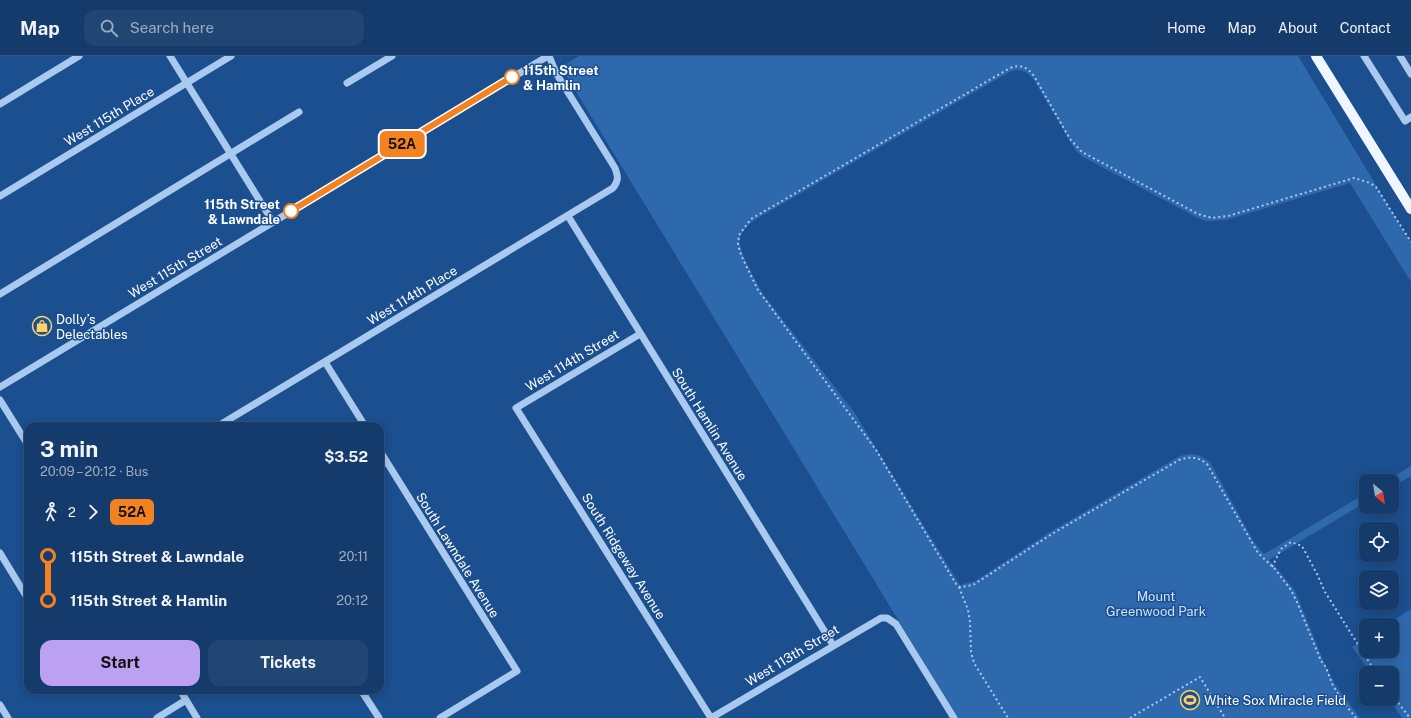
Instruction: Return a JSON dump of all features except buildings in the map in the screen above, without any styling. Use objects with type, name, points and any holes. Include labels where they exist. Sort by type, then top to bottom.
[{"type":"main road","points":[[1316,56],[1411,209]]},
{"type":"street","points":[[0,104],[79,56]]},
{"type":"street","points":[[170,56],[273,222]]},
{"type":"street","name":"West 115th Place","points":[[0,196],[231,56]]},
{"type":"street","points":[[347,83],[392,56]]},
{"type":"street","name":"West 114th Place","points":[[225,422],[613,188],[617,182],[618,176],[615,168],[556,73],[548,56]]},
{"type":"street","name":"West 115th Street","points":[[0,387],[548,56]]},
{"type":"street","points":[[1364,56],[1406,121],[1411,117]]},
{"type":"street","points":[[1400,56],[1411,74]]},
{"type":"street","points":[[0,294],[299,112]]},
{"type":"street","name":"South Hamlin Avenue","points":[[568,216],[833,645]]},
{"type":"street","name":"West 114th Street","points":[[516,408],[640,334]]},
{"type":"street","points":[[324,362],[362,422]]},
{"type":"street","points":[[0,400],[24,439]]},
{"type":"street","name":"South Ridgeway Avenue","points":[[516,408],[711,718]]},
{"type":"street","name":"South Lawndale Avenue","points":[[384,457],[517,671],[440,718]]},
{"type":"street","points":[[0,553],[24,592]]},
{"type":"street","name":"West 113th Street","points":[[711,718],[875,620],[887,618],[896,624],[954,718]]},
{"type":"street","points":[[182,694],[197,718]]},
{"type":"street","points":[[364,694],[379,718]]},
{"type":"street","points":[[157,718],[186,700]]},
{"type":"street","points":[[0,705],[8,718]]},
{"type":"path","points":[[1008,718],[974,663],[971,652],[968,610],[958,586],[872,445],[758,290],[741,255],[738,244],[739,235],[751,219],[1010,68],[1023,66],[1029,69],[1034,76],[1070,139],[1082,152],[1198,214],[1212,218],[1228,216],[1354,178],[1370,183],[1376,187],[1411,242]]},
{"type":"path","points":[[958,586],[973,585],[1052,534],[1179,460],[1187,457],[1201,459],[1207,464],[1258,553],[1272,567],[1290,590],[1297,602],[1321,661],[1325,665],[1329,678],[1340,698],[1356,718]]},
{"type":"path","points":[[1272,567],[1281,549],[1291,542],[1302,546],[1317,574],[1324,592],[1372,666]]},
{"type":"path","points":[[1130,718],[1200,677],[1225,718]]},
{"type":"path","points":[[1399,704],[1410,718]]},
{"type":"green space","name":"Mount Greenwood Park","points":[[579,56],[1298,56],[1411,243],[1411,282],[1350,183],[1226,220],[1206,221],[1083,157],[1076,151],[1034,80],[1027,73],[1021,70],[1011,71],[755,220],[743,232],[740,239],[740,244],[748,267],[763,294],[854,412],[960,585],[975,581],[1050,532],[1182,455],[1190,454],[1202,457],[1210,462],[1254,542],[1264,554],[1359,497],[1359,506],[1269,560],[1295,591],[1325,665],[1336,686],[1360,718],[958,718],[561,67]]},
{"type":"green space","points":[[1411,466],[1411,476],[1399,483],[1399,474],[1398,474]]},
{"type":"green space","points":[[1411,609],[1411,718],[1402,718],[1394,706],[1399,706],[1399,666],[1366,666],[1360,658],[1399,658],[1399,618],[1397,618]]},
{"type":"green space","points":[[1359,642],[1359,657],[1352,647]]},
{"type":"bus line","name":"52A","points":[[291,211],[512,77]]},
{"type":"place","name":"115th Street & Hamlin","points":[[512,77]]},
{"type":"place","name":"115th Street & Lawndale","points":[[291,211]]},
{"type":"place","name":"Dolly’s Delectables","points":[[42,326]]},
{"type":"place","name":"White Sox Miracle Field","points":[[1190,700]]}]
